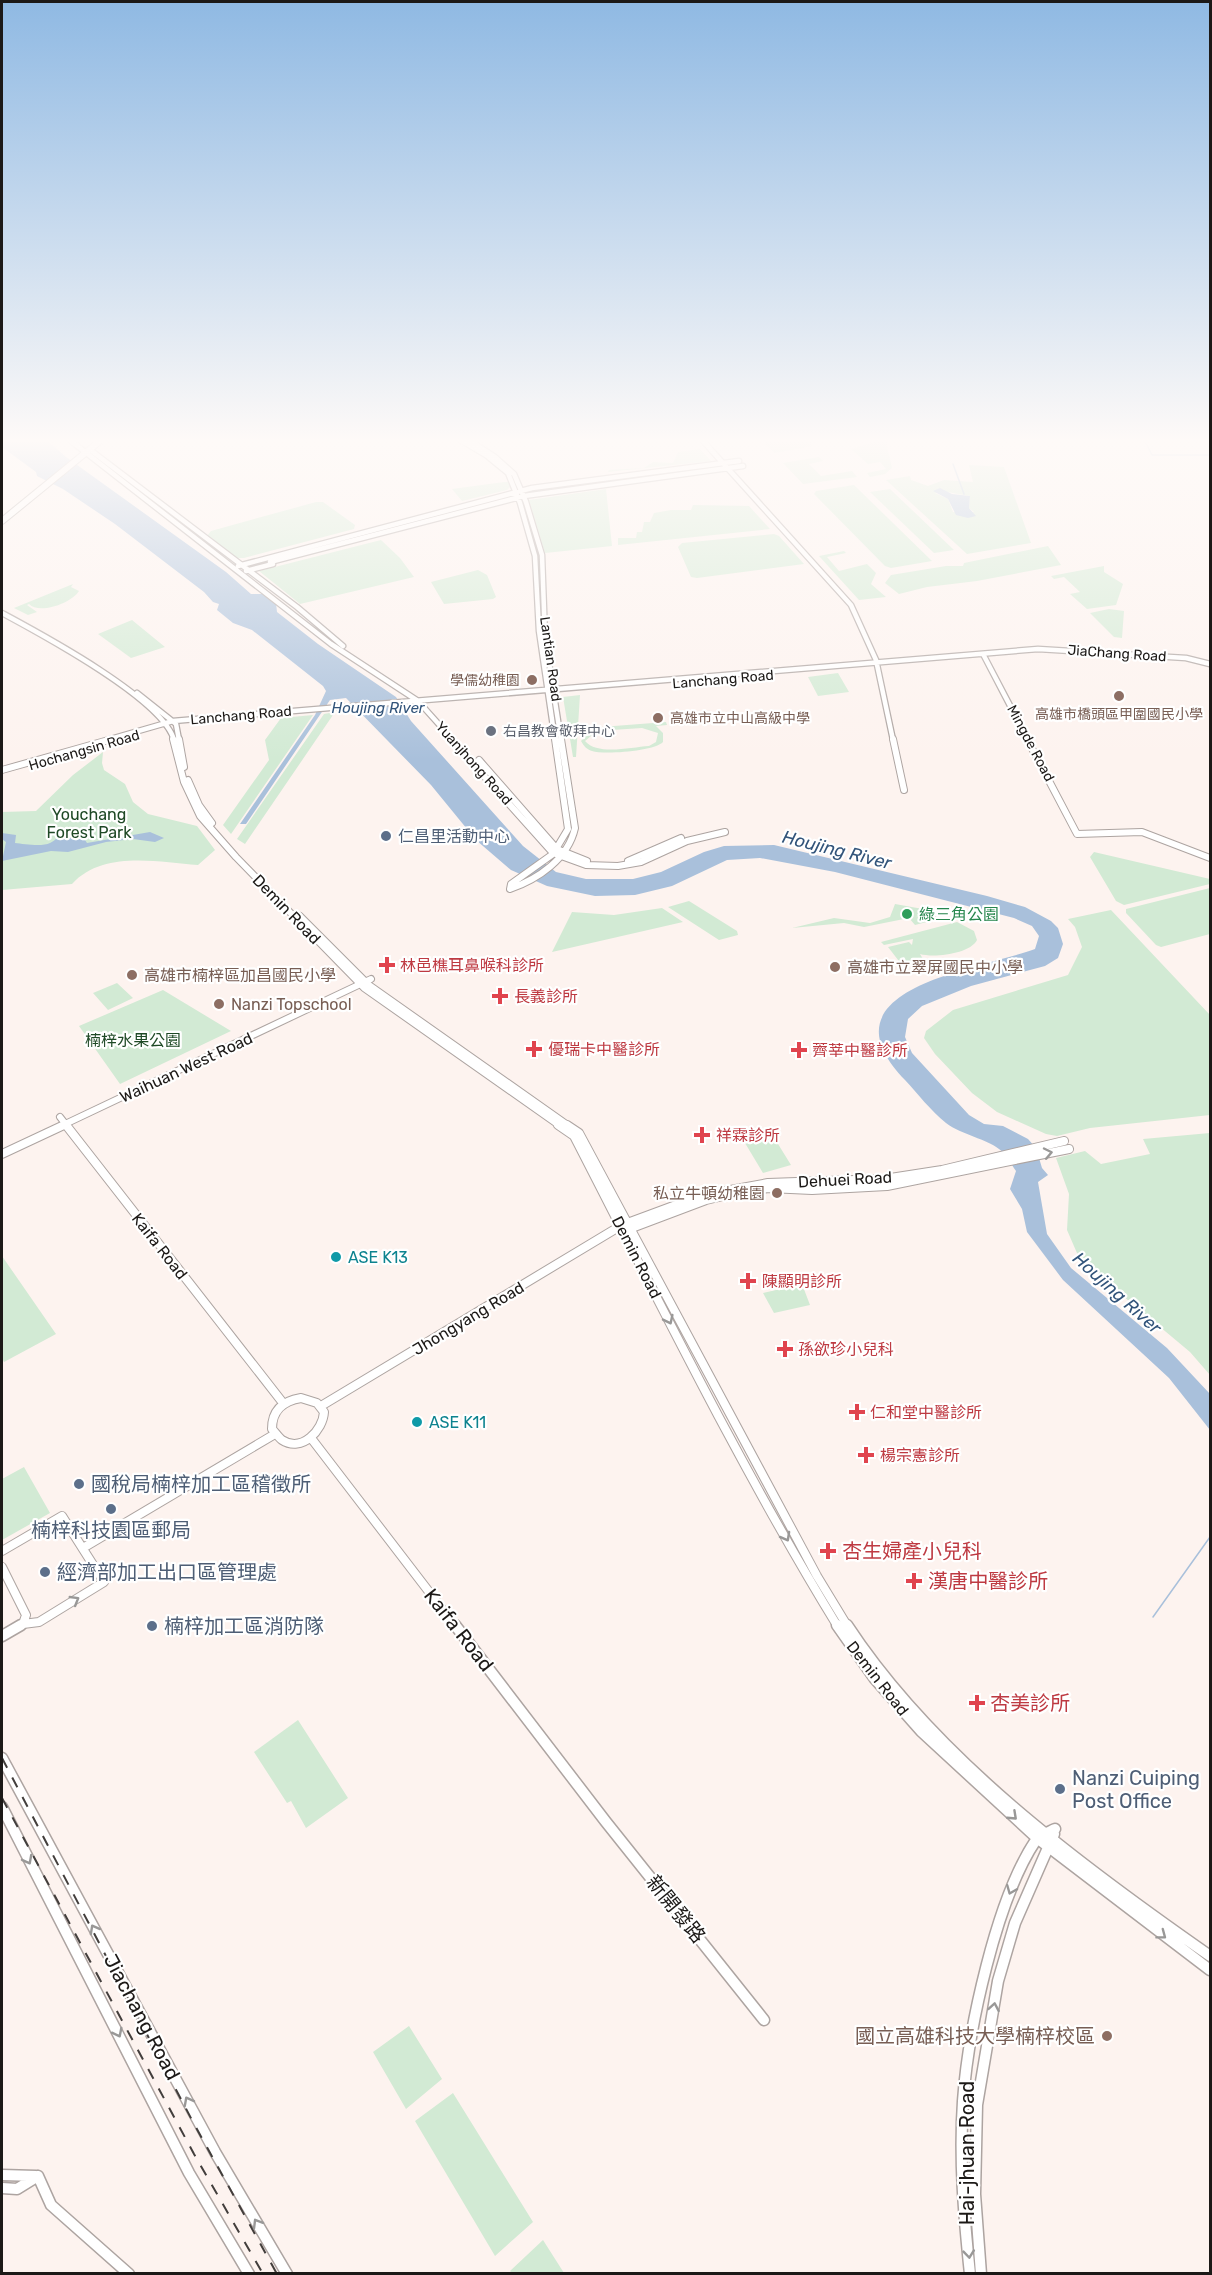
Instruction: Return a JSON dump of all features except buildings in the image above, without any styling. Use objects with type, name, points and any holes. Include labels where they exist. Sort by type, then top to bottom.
[{"type":"street","name":"Yuanjhong Road","points":[[212,547],[331,644],[423,702],[556,855]]},
{"type":"street","points":[[239,568],[318,547]]},
{"type":"street","points":[[239,568],[318,547]]},
{"type":"street","name":"Lantian Road","points":[[533,547],[539,631],[553,691],[575,828],[574,839],[556,855]]},
{"type":"street","points":[[796,547],[851,608],[867,636],[878,665],[904,790]]},
{"type":"street","points":[[2,608],[65,644],[135,691],[175,722]]},
{"type":"street","points":[[2,613],[61,646],[130,693],[166,724]]},
{"type":"street","name":"Lanchang Road","points":[[166,724],[1039,651],[1210,662]]},
{"type":"street","name":"Mingde Road","points":[[984,655],[1077,834],[1142,832],[1210,858]]},
{"type":"street","name":"Demin Road","points":[[175,722],[188,781],[205,814],[364,980]]},
{"type":"street","name":"Demin Road","points":[[166,724],[171,730],[187,792],[200,816],[364,980],[574,1136],[812,1566],[860,1645],[927,1727],[1046,1839],[1210,1970]]},
{"type":"street","name":"Hochangsin Road","points":[[2,772],[166,724]]},
{"type":"street","points":[[513,886],[556,855],[573,862],[601,867],[629,865],[649,859],[678,844],[726,830]]},
{"type":"street","name":"Waihuan West Road","points":[[2,1152],[62,1121],[364,980]]},
{"type":"street","name":"Kaifa Road","points":[[62,1121],[284,1403]]},
{"type":"street","name":"Dehuei Road","points":[[983,1164],[1064,1141]]},
{"type":"street","name":"Dehuei Road","points":[[624,1227],[703,1195],[744,1186],[884,1179],[1069,1149]]},
{"type":"street","name":"Jhongyang Road","points":[[321,1406],[624,1227]]},
{"type":"street","points":[[301,1398],[312,1400],[321,1406],[325,1417],[324,1424],[311,1438],[300,1442],[288,1442],[275,1434],[272,1417],[284,1403],[301,1398]]},
{"type":"street","points":[[83,1548],[275,1434]]},
{"type":"street","name":"Kaifa Road","points":[[311,1438],[606,1822]]},
{"type":"street","points":[[2,1551],[62,1516],[104,1582],[39,1622],[22,1624],[2,1636]]},
{"type":"street","points":[[2,1567],[26,1610],[22,1624]]},
{"type":"street","name":"Jiachang Road","points":[[2,1758],[215,2152],[287,2274]]},
{"type":"street","name":"Jiachang Road","points":[[2,1807],[189,2173],[249,2274]]},
{"type":"street","name":"新開發路","points":[[606,1822],[764,2020]]},
{"type":"street","name":"Demin Road","points":[[1046,1839],[1210,1956]]},
{"type":"street","name":"Hai-jhuan Road","points":[[970,2274],[962,2194],[963,2101],[975,2022],[1000,1918],[1026,1855],[1046,1839]]},
{"type":"street","name":"Hai-jhuan Road","points":[[981,2274],[975,2194],[979,2094],[998,1981],[1015,1923],[1046,1839]]},
{"type":"street","points":[[2,2175],[38,2176]]},
{"type":"street","points":[[2,2187],[17,2188],[38,2176]]},
{"type":"street","points":[[38,2176],[51,2205],[129,2274]]},
{"type":"green space","points":[[222,547],[285,547],[244,558],[236,558]]},
{"type":"green space","points":[[353,547],[389,547],[414,577],[300,604],[259,571]]},
{"type":"green space","points":[[543,547],[601,547],[545,553]]},
{"type":"green space","points":[[678,547],[789,547],[804,564],[697,578],[691,577]]},
{"type":"green space","points":[[866,547],[918,547],[932,561],[891,568],[885,566]]},
{"type":"green space","points":[[928,547],[951,547],[954,550],[934,553]]},
{"type":"green space","points":[[960,547],[1007,547],[967,554]]},
{"type":"green space","points":[[1049,547],[1061,565],[977,581],[927,587],[899,594],[885,583],[891,575],[946,566],[963,566],[964,563]]},
{"type":"green space","points":[[844,551],[846,553],[827,557],[839,571],[867,564],[876,573],[871,584],[886,597],[859,600],[819,556]]},
{"type":"green space","points":[[1104,566],[1104,572],[1123,584],[1116,605],[1087,609],[1070,594],[1080,592],[1064,577],[1054,579],[1051,576]]},
{"type":"green space","points":[[478,570],[487,575],[496,597],[493,599],[444,604],[431,582]]},
{"type":"green space","points":[[73,584],[71,587],[79,591],[63,603],[47,608],[34,607],[29,604],[27,605],[37,612],[28,615],[14,608]]},
{"type":"green space","points":[[1109,609],[1124,611],[1122,638],[1114,637],[1090,613]]},
{"type":"green space","points":[[132,620],[165,647],[131,658],[98,634]]},
{"type":"green space","points":[[838,673],[849,692],[818,696],[808,677]]},
{"type":"green space","points":[[580,695],[576,757],[573,757],[563,697]]},
{"type":"green space","points":[[335,712],[245,844],[237,839],[324,714]]},
{"type":"green space","points":[[313,715],[231,834],[223,825],[269,760],[265,740],[281,718]]},
{"type":"green space","points":[[666,722],[667,725],[656,726],[663,733],[663,742],[658,745],[640,750],[618,752],[598,752],[587,748],[581,741],[590,731],[588,728]],"holes":[[[642,728],[658,733],[656,742],[649,746],[624,749],[598,748],[585,741],[597,731]]]},
{"type":"green space","name":"Youchang Forest Park","points":[[103,752],[104,770],[125,784],[133,802],[148,814],[197,826],[215,850],[198,865],[148,861],[115,862],[85,873],[72,884],[2,890],[2,812],[36,811],[73,775]]},
{"type":"green space","points":[[1094,852],[1210,879],[1210,884],[1124,905],[1116,901],[1090,857]]},
{"type":"green space","points":[[1210,888],[1210,934],[1161,947],[1156,945],[1126,913],[1126,909]]},
{"type":"green space","points":[[689,901],[737,931],[738,935],[719,940],[668,907]]},
{"type":"green space","name":"綠三角公園","points":[[895,904],[934,911],[915,917],[933,913],[938,919],[915,925],[909,918],[864,927],[844,923],[792,928],[834,918],[870,923],[890,917]]},
{"type":"green space","points":[[662,908],[683,922],[552,952],[572,912],[614,915]]},
{"type":"green space","points":[[1111,910],[1210,1015],[1210,1115],[1090,1128],[1057,1136],[1046,1134],[997,1112],[972,1093],[935,1054],[924,1038],[926,1031],[953,1010],[1068,975],[1082,947],[1075,927],[1068,919]]},
{"type":"green space","points":[[957,922],[974,931],[977,940],[960,952],[942,955],[920,954],[923,959],[902,965],[888,947],[909,942],[912,945],[913,939],[884,945],[881,942]]},
{"type":"green space","points":[[117,983],[133,998],[108,1010],[93,993]]},
{"type":"green space","name":"楠梓水果公園","points":[[163,990],[231,1031],[120,1084],[79,1026]]},
{"type":"green space","points":[[770,1131],[791,1165],[763,1173],[742,1138]]},
{"type":"green space","points":[[1210,1133],[1210,1375],[1190,1352],[1080,1260],[1067,1230],[1069,1194],[1056,1158],[1085,1151],[1101,1164],[1150,1154],[1143,1139]]},
{"type":"green space","points":[[2,1256],[56,1334],[4,1362],[2,1358]]},
{"type":"green space","points":[[802,1284],[810,1305],[774,1313],[763,1293]]},
{"type":"green space","points":[[24,1467],[50,1513],[2,1540],[2,1479]]},
{"type":"green space","points":[[298,1720],[348,1798],[306,1828],[291,1801],[287,1803],[254,1752]]},
{"type":"green space","points":[[409,2026],[442,2079],[406,2109],[373,2052]]},
{"type":"green space","points":[[453,2093],[533,2222],[495,2256],[415,2121]]},
{"type":"green space","points":[[543,2240],[564,2273],[512,2273],[510,2271]]},
{"type":"water","name":"Houjing River","points":[[145,547],[191,547],[226,572],[251,594],[263,594],[276,603],[277,612],[318,644],[396,697],[411,721],[523,846],[556,872],[586,879],[633,879],[661,872],[704,852],[724,846],[774,845],[987,896],[1025,907],[1051,921],[1058,928],[1063,944],[1058,958],[1045,966],[971,986],[922,1006],[908,1019],[905,1037],[912,1053],[969,1115],[984,1124],[1003,1126],[1028,1139],[1036,1148],[1042,1168],[1048,1175],[1038,1182],[1047,1234],[1071,1268],[1167,1348],[1210,1394],[1210,1430],[1169,1378],[1063,1280],[1027,1232],[1022,1209],[1010,1189],[1016,1171],[1004,1154],[988,1142],[959,1131],[940,1118],[905,1080],[883,1049],[880,1024],[892,1004],[915,988],[945,975],[1035,949],[1039,936],[1032,926],[1014,918],[835,872],[760,858],[727,860],[672,886],[635,895],[595,896],[547,886],[511,870],[476,840],[431,785],[346,698],[330,700],[246,824],[240,824],[315,715],[326,691],[323,686],[252,630],[233,623],[217,610],[219,604],[213,602],[204,592]]},
{"type":"water","points":[[78,829],[87,843],[150,832],[164,838],[155,842],[133,839],[106,842],[68,852],[51,851],[2,861],[6,842],[2,839],[2,833],[16,835],[15,843],[42,845],[54,841],[65,831]]},
{"type":"waterway","points":[[1153,1617],[1210,1537]]},
{"type":"railway","points":[[2,1758],[193,2122],[277,2274]]},
{"type":"railway","points":[[2,1798],[194,2154],[263,2274]]},
{"type":"place","name":"學儒幼稚園","points":[[532,680]]},
{"type":"place","name":"高雄市橋頭區甲圍國民小學","points":[[1119,696]]},
{"type":"place","name":"高雄市立中山高級中學","points":[[658,718]]},
{"type":"place","name":"右昌教會敬拜中心","points":[[491,731]]},
{"type":"place","name":"仁昌里活動中心","points":[[386,836]]},
{"type":"place","name":"綠三角公園","points":[[907,914]]},
{"type":"place","name":"林邑樵耳鼻喉科診所","points":[[387,965]]},
{"type":"place","name":"高雄市立翠屏國民中小學","points":[[835,967]]},
{"type":"place","name":"高雄市楠梓區加昌國民小學","points":[[132,975]]},
{"type":"place","name":"長義診所","points":[[500,996]]},
{"type":"place","name":"Nanzi Topschool","points":[[219,1004]]},
{"type":"place","name":"優瑞卡中醫診所","points":[[534,1049]]},
{"type":"place","name":"薺莘中醫診所","points":[[799,1050]]},
{"type":"place","name":"祥霖診所","points":[[702,1135]]},
{"type":"place","name":"私立牛頓幼稚園","points":[[777,1193]]},
{"type":"place","name":"ASE K13","points":[[336,1257]]},
{"type":"place","name":"陳顯明診所","points":[[748,1281]]},
{"type":"place","name":"孫欲珍小兒科","points":[[785,1349]]},
{"type":"place","name":"仁和堂中醫診所","points":[[857,1412]]},
{"type":"place","name":"ASE K11","points":[[417,1422]]},
{"type":"place","name":"楊宗憲診所","points":[[866,1455]]},
{"type":"place","name":"國稅局楠梓加工區稽徵所","points":[[79,1484]]},
{"type":"place","name":"楠梓科技園區郵局","points":[[111,1509]]},
{"type":"place","name":"杏生婦產小兒科","points":[[828,1551]]},
{"type":"place","name":"經濟部加工出口區管理處","points":[[45,1572]]},
{"type":"place","name":"漢唐中醫診所","points":[[914,1581]]},
{"type":"place","name":"楠梓加工區消防隊","points":[[152,1626]]},
{"type":"place","name":"杏美診所","points":[[977,1703]]},
{"type":"place","name":"Nanzi Cuiping Post Office","points":[[1060,1789]]},
{"type":"place","name":"國立高雄科技大學楠梓校區","points":[[1107,2036]]}]
